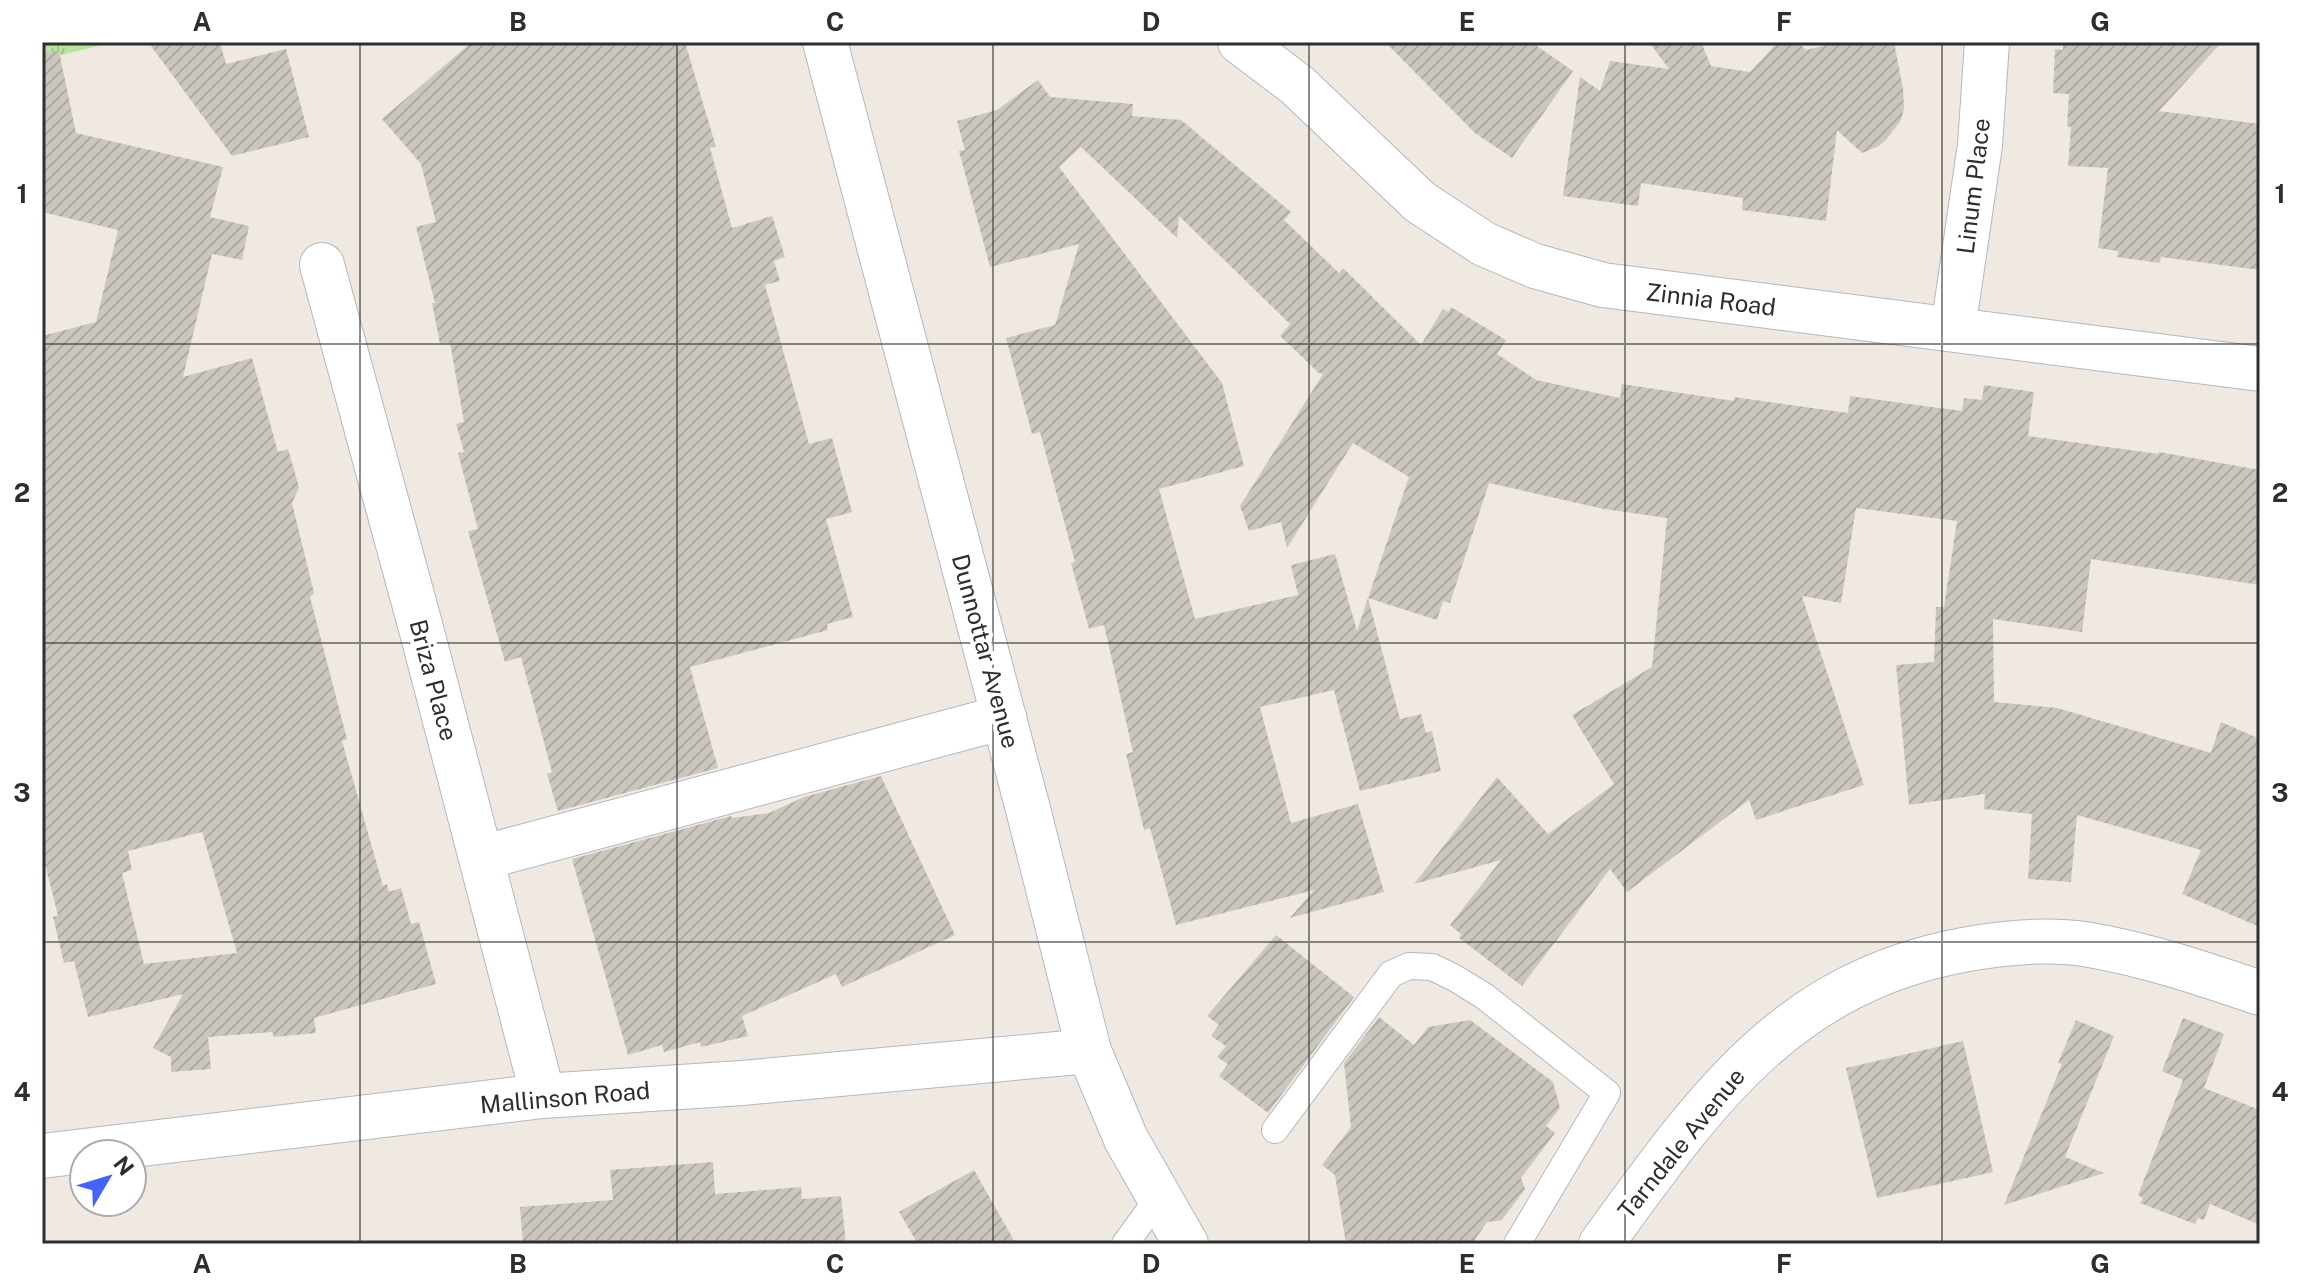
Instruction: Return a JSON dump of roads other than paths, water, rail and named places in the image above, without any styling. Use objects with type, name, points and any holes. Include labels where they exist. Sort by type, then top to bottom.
[{"type":"street","name":"Zinnia Road","points":[[1240,42],[1297,85],[1420,202],[1484,244],[1535,266],[1603,285],[2260,369]]},
{"type":"street","name":"Linum Place","points":[[1953,329],[1980,145],[1987,42]]},
{"type":"street","name":"Dunnottar Avenue","points":[[834,44],[1089,1051],[1126,1139],[1186,1244]]},
{"type":"street","name":"Briza Place","points":[[322,265],[543,1096]]},
{"type":"street","points":[[481,858],[1004,717]]},
{"type":"street","name":"Tarndale Avenue","points":[[1601,1244],[1700,1112],[1733,1075],[1810,1010],[1878,975],[1944,954],[2002,943],[2044,941],[2089,945],[2167,962],[2260,993]]},
{"type":"street","name":"Mallinson Road","points":[[42,1156],[543,1096],[742,1083],[1089,1051]]},
{"type":"lane","points":[[1275,1130],[1391,974],[1409,966],[1432,967],[1484,996],[1607,1093],[1517,1244]]},
{"type":"lane","points":[[1125,1244],[1159,1197]]}]
